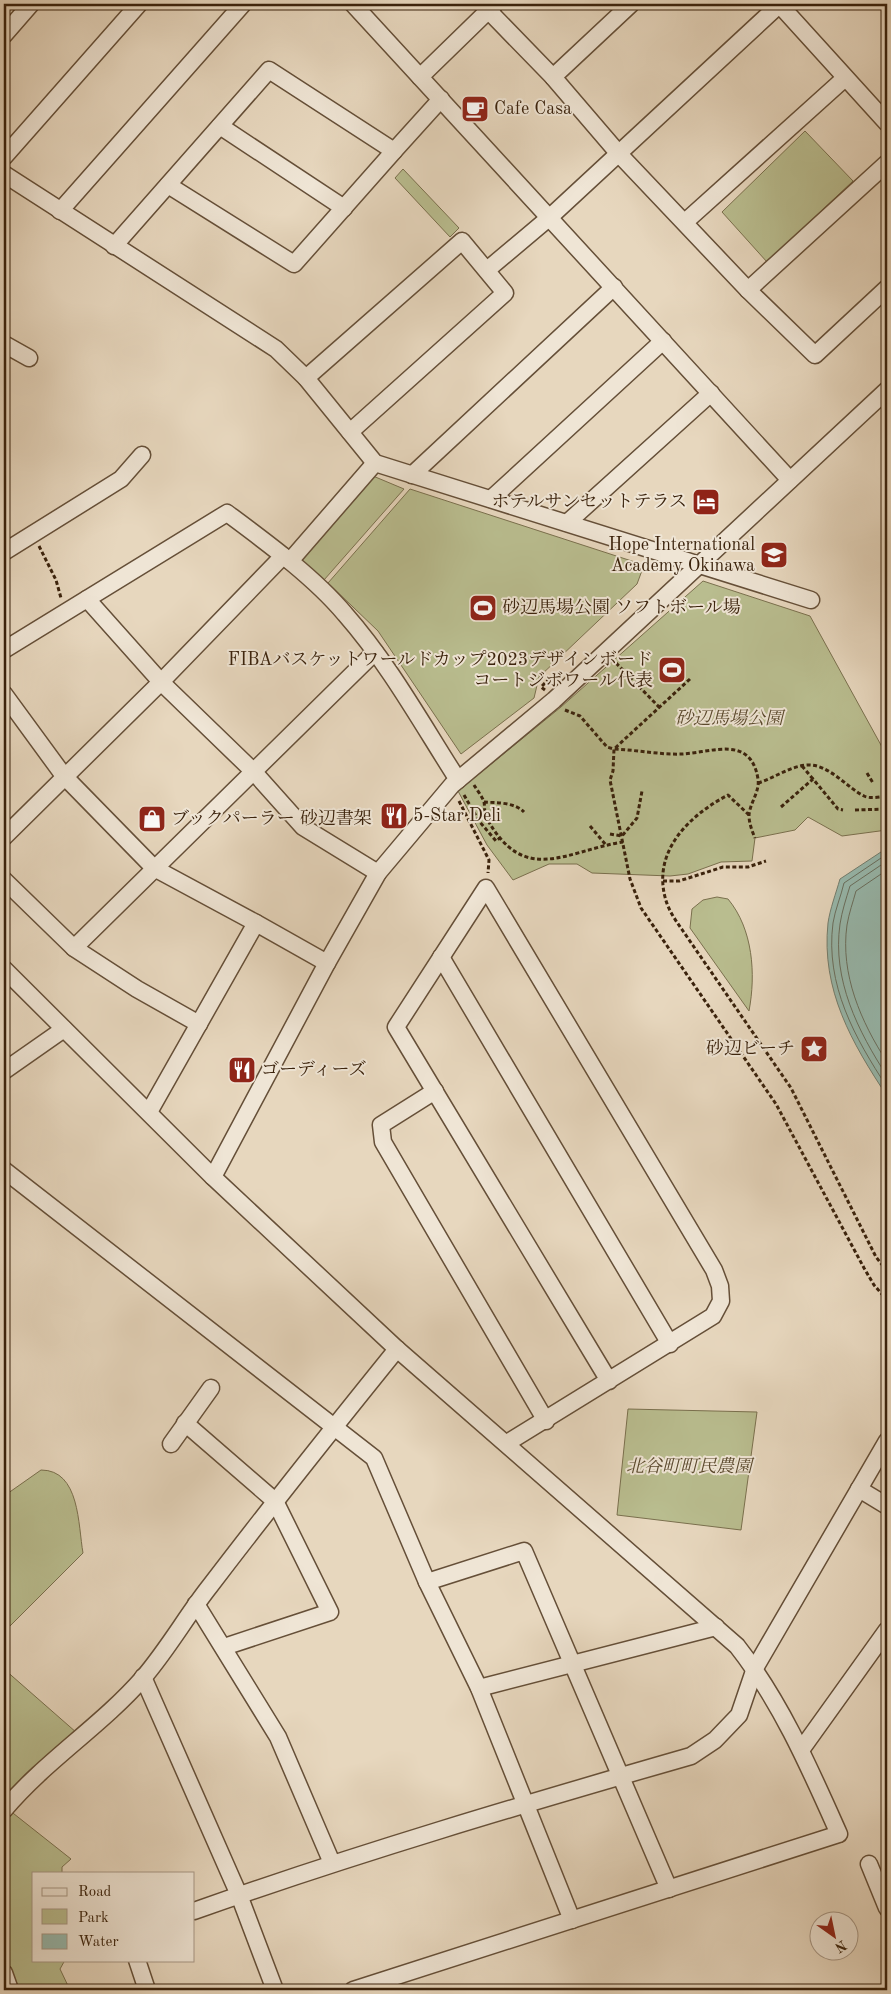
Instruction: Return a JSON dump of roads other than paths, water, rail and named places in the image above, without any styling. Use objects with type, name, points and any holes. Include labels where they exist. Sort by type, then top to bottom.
[{"type":"street","points":[[4,35],[31,4]]},
{"type":"street","points":[[4,157],[139,4]]},
{"type":"street","points":[[60,211],[243,4]]},
{"type":"street","points":[[354,4],[790,480]]},
{"type":"street","points":[[552,77],[631,4]]},
{"type":"street","points":[[487,270],[550,217],[779,4],[887,123]]},
{"type":"street","points":[[420,77],[489,6],[619,154],[748,290],[815,355],[887,288]]},
{"type":"street","points":[[114,246],[269,70],[394,151]]},
{"type":"street","points":[[685,222],[846,78]]},
{"type":"street","points":[[168,185],[294,264],[441,99]]},
{"type":"street","points":[[220,126],[344,208]]},
{"type":"street","points":[[748,290],[887,163]]},
{"type":"street","points":[[4,174],[276,350],[306,378],[376,463],[811,600]]},
{"type":"street","points":[[306,378],[462,241],[506,293],[350,432]]},
{"type":"street","points":[[412,474],[614,287]]},
{"type":"street","points":[[491,499],[663,341]]},
{"type":"street","points":[[4,344],[30,358]]},
{"type":"street","points":[[214,1177],[327,963],[378,873],[455,782],[554,700],[887,390]]},
{"type":"street","points":[[567,523],[711,393]]},
{"type":"street","points":[[4,552],[121,480],[142,455]]},
{"type":"street","points":[[4,837],[286,559],[376,463]]},
{"type":"street","points":[[4,650],[227,513],[286,559],[344,612],[376,652],[455,782]]},
{"type":"street","points":[[87,599],[161,682],[253,771],[303,826],[378,873]]},
{"type":"street","points":[[74,948],[376,652]]},
{"type":"street","points":[[4,694],[64,776],[154,868],[327,963]]},
{"type":"street","points":[[4,880],[74,948],[137,989],[199,1024]]},
{"type":"street","points":[[507,1443],[670,1344],[712,1316],[721,1301],[720,1286],[714,1270],[486,888],[396,1027],[609,1381]]},
{"type":"street","points":[[149,1112],[256,923]]},
{"type":"street","points":[[441,957],[670,1344]]},
{"type":"street","points":[[4,970],[214,1177],[397,1349],[507,1443],[737,1646],[755,1668],[801,1750],[839,1834],[353,1990]]},
{"type":"street","points":[[4,1072],[64,1029]]},
{"type":"street","points":[[435,1091],[381,1125],[383,1142],[546,1421]]},
{"type":"street","points":[[4,1170],[374,1458],[427,1582],[479,1688],[572,1920]]},
{"type":"street","points":[[4,1810],[26,1784],[62,1754],[143,1677],[196,1604],[332,1427],[397,1349]]},
{"type":"street","points":[[170,1444],[211,1388]]},
{"type":"street","points":[[184,1423],[275,1501],[330,1612],[224,1647]]},
{"type":"street","points":[[195,1911],[332,1863],[524,1803],[692,1756],[715,1740],[739,1715],[755,1668],[887,1441]]},
{"type":"street","points":[[859,1489],[887,1506]]},
{"type":"street","points":[[427,1582],[524,1551],[669,1889]]},
{"type":"street","points":[[196,1604],[278,1737],[332,1863]]},
{"type":"street","points":[[479,1688],[716,1627]]},
{"type":"street","points":[[801,1750],[887,1630]]},
{"type":"street","points":[[143,1677],[238,1895],[275,1990]]},
{"type":"street","points":[[869,1864],[887,1908]]},
{"type":"street","points":[[138,1962],[148,1990]]},
{"type":"street","points":[[4,1973],[10,1990]]},
{"type":"water","points":[[887,848],[887,1096],[862,1056],[842,1015],[829,971],[827,947],[828,923],[840,879]]},
{"type":"place","name":"Cafe Casa","points":[[475,109]]},
{"type":"place","name":"ホテルサンセットテラス","points":[[706,502]]},
{"type":"place","name":"Hope International Academy Okinawa","points":[[774,555]]},
{"type":"place","name":"砂辺馬場公園 ソフトボール場","points":[[483,608]]},
{"type":"place","name":"FIBAバスケットワールドカップ2023デザインボード コートジボワール代表","points":[[672,670]]},
{"type":"place","name":"5-Star Deli","points":[[394,816]]},
{"type":"place","name":"ブックパーラー 砂辺書架","points":[[152,819]]},
{"type":"place","name":"砂辺ビーチ","points":[[814,1049]]},
{"type":"place","name":"ゴーディーズ","points":[[242,1070]]},
{"type":"park label","name":"砂辺馬場公園","points":[[729,719]]},
{"type":"park label","name":"北谷町町民農園","points":[[689,1467]]}]
